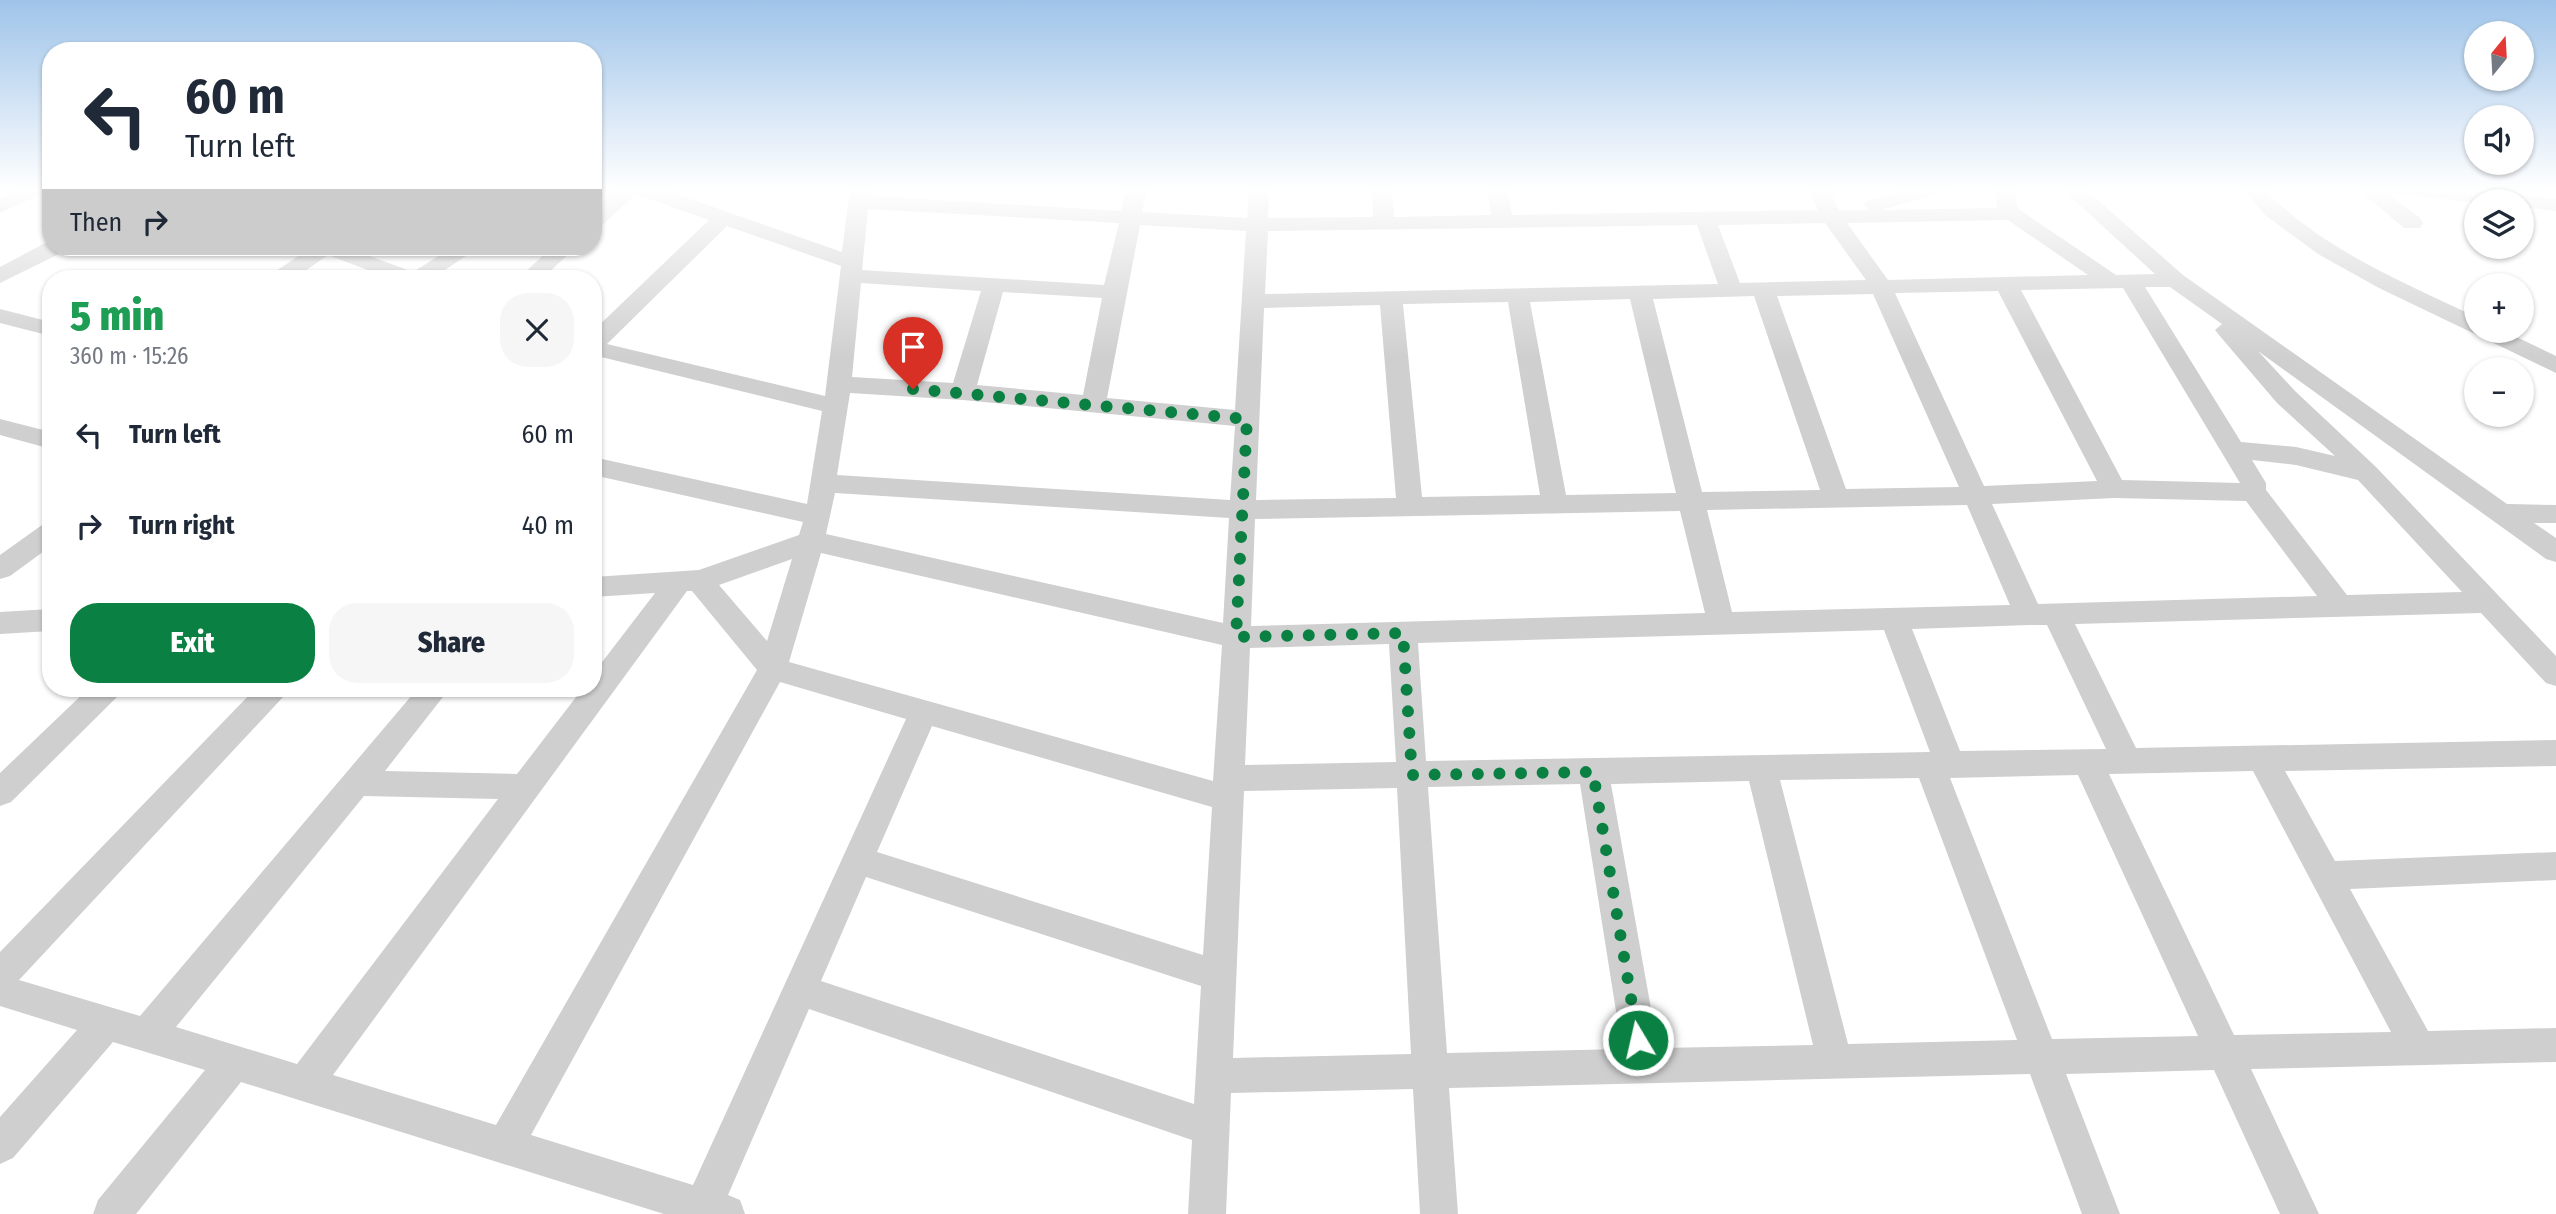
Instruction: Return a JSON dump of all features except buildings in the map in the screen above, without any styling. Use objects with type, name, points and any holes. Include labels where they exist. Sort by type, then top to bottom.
[{"type":"street","points":[[602,337],[696,245]]},
{"type":"street","points":[[789,245],[849,269],[994,285],[1114,292]]},
{"type":"street","points":[[505,1145],[773,669],[815,528],[837,395],[852,245]]},
{"type":"street","points":[[1094,404],[1114,292],[1126,245]]},
{"type":"street","points":[[1207,1214],[1257,245]]},
{"type":"street","points":[[1715,245],[1731,290]]},
{"type":"street","points":[[1851,245],[1881,286],[1976,496],[2127,761]]},
{"type":"street","points":[[2061,245],[2120,281],[2233,450],[2253,483],[2253,492],[2340,606]]},
{"type":"street","points":[[2136,245],[2185,287],[2556,552]]},
{"type":"street","points":[[2321,245],[2358,267],[2464,320]]},
{"type":"street","points":[[0,276],[42,254]]},
{"type":"street","points":[[293,270],[313,256]]},
{"type":"street","points":[[350,256],[388,270]]},
{"type":"street","points":[[431,270],[453,256]]},
{"type":"street","points":[[539,270],[555,256]]},
{"type":"street","points":[[1253,301],[2120,281],[2185,287],[2286,397],[2361,468],[2556,675]]},
{"type":"street","points":[[2006,284],[2114,489]]},
{"type":"street","points":[[963,392],[994,285]]},
{"type":"street","points":[[1763,289],[1836,499]]},
{"type":"street","points":[[1640,292],[1721,623]]},
{"type":"street","points":[[1518,295],[1555,504]]},
{"type":"street","points":[[1391,298],[1410,506]]},
{"type":"street","points":[[0,316],[42,327]]},
{"type":"street","points":[[2529,352],[2556,340]]},
{"type":"street","points":[[2511,343],[2556,365]]},
{"type":"street","points":[[602,348],[837,395],[963,392],[1247,419]]},
{"type":"street","points":[[2286,397],[2330,391]]},
{"type":"street","points":[[0,427],[42,439]]},
{"type":"street","points":[[2233,450],[2296,456],[2361,468],[2411,448]]},
{"type":"street","points":[[602,469],[815,528],[1236,637],[2488,602]]},
{"type":"street","points":[[822,483],[1243,510],[1692,503],[1976,496],[2114,489],[2253,492]]},
{"type":"street","points":[[2501,513],[2556,514]]},
{"type":"street","points":[[602,586],[689,580],[735,570],[815,528]]},
{"type":"street","points":[[0,569],[42,538]]},
{"type":"street","points":[[689,580],[773,669],[923,713],[1229,788],[1412,775],[2556,753]]},
{"type":"street","points":[[602,690],[689,580]]},
{"type":"street","points":[[1894,618],[1940,765],[2041,1057],[2101,1214]]},
{"type":"street","points":[[5,626],[42,621]]},
{"type":"street","points":[[1403,633],[1439,1214]]},
{"type":"street","points":[[0,793],[99,697]]},
{"type":"street","points":[[0,976],[265,697]]},
{"type":"street","points":[[147,1035],[428,697]]},
{"type":"street","points":[[304,1083],[597,697]]},
{"type":"street","points":[[0,989],[715,1210],[798,989],[923,713]]},
{"type":"street","points":[[2262,758],[2419,1049]]},
{"type":"street","points":[[2088,762],[2300,1214]]},
{"type":"street","points":[[1762,769],[1835,1062]]},
{"type":"street","points":[[1593,772],[1643,1067]]},
{"type":"street","points":[[356,783],[526,787]]},
{"type":"street","points":[[856,860],[1219,976]]},
{"type":"street","points":[[2326,876],[2556,866]]},
{"type":"street","points":[[798,989],[1211,1128]]},
{"type":"street","points":[[0,1145],[107,1022]]},
{"type":"street","points":[[1214,1076],[2556,1045]]},
{"type":"street","points":[[112,1214],[234,1062]]},
{"type":"route","points":[[913,389],[1247,419],[1236,637],[1403,633],[1412,775],[1593,772],[1638,1040]]}]
